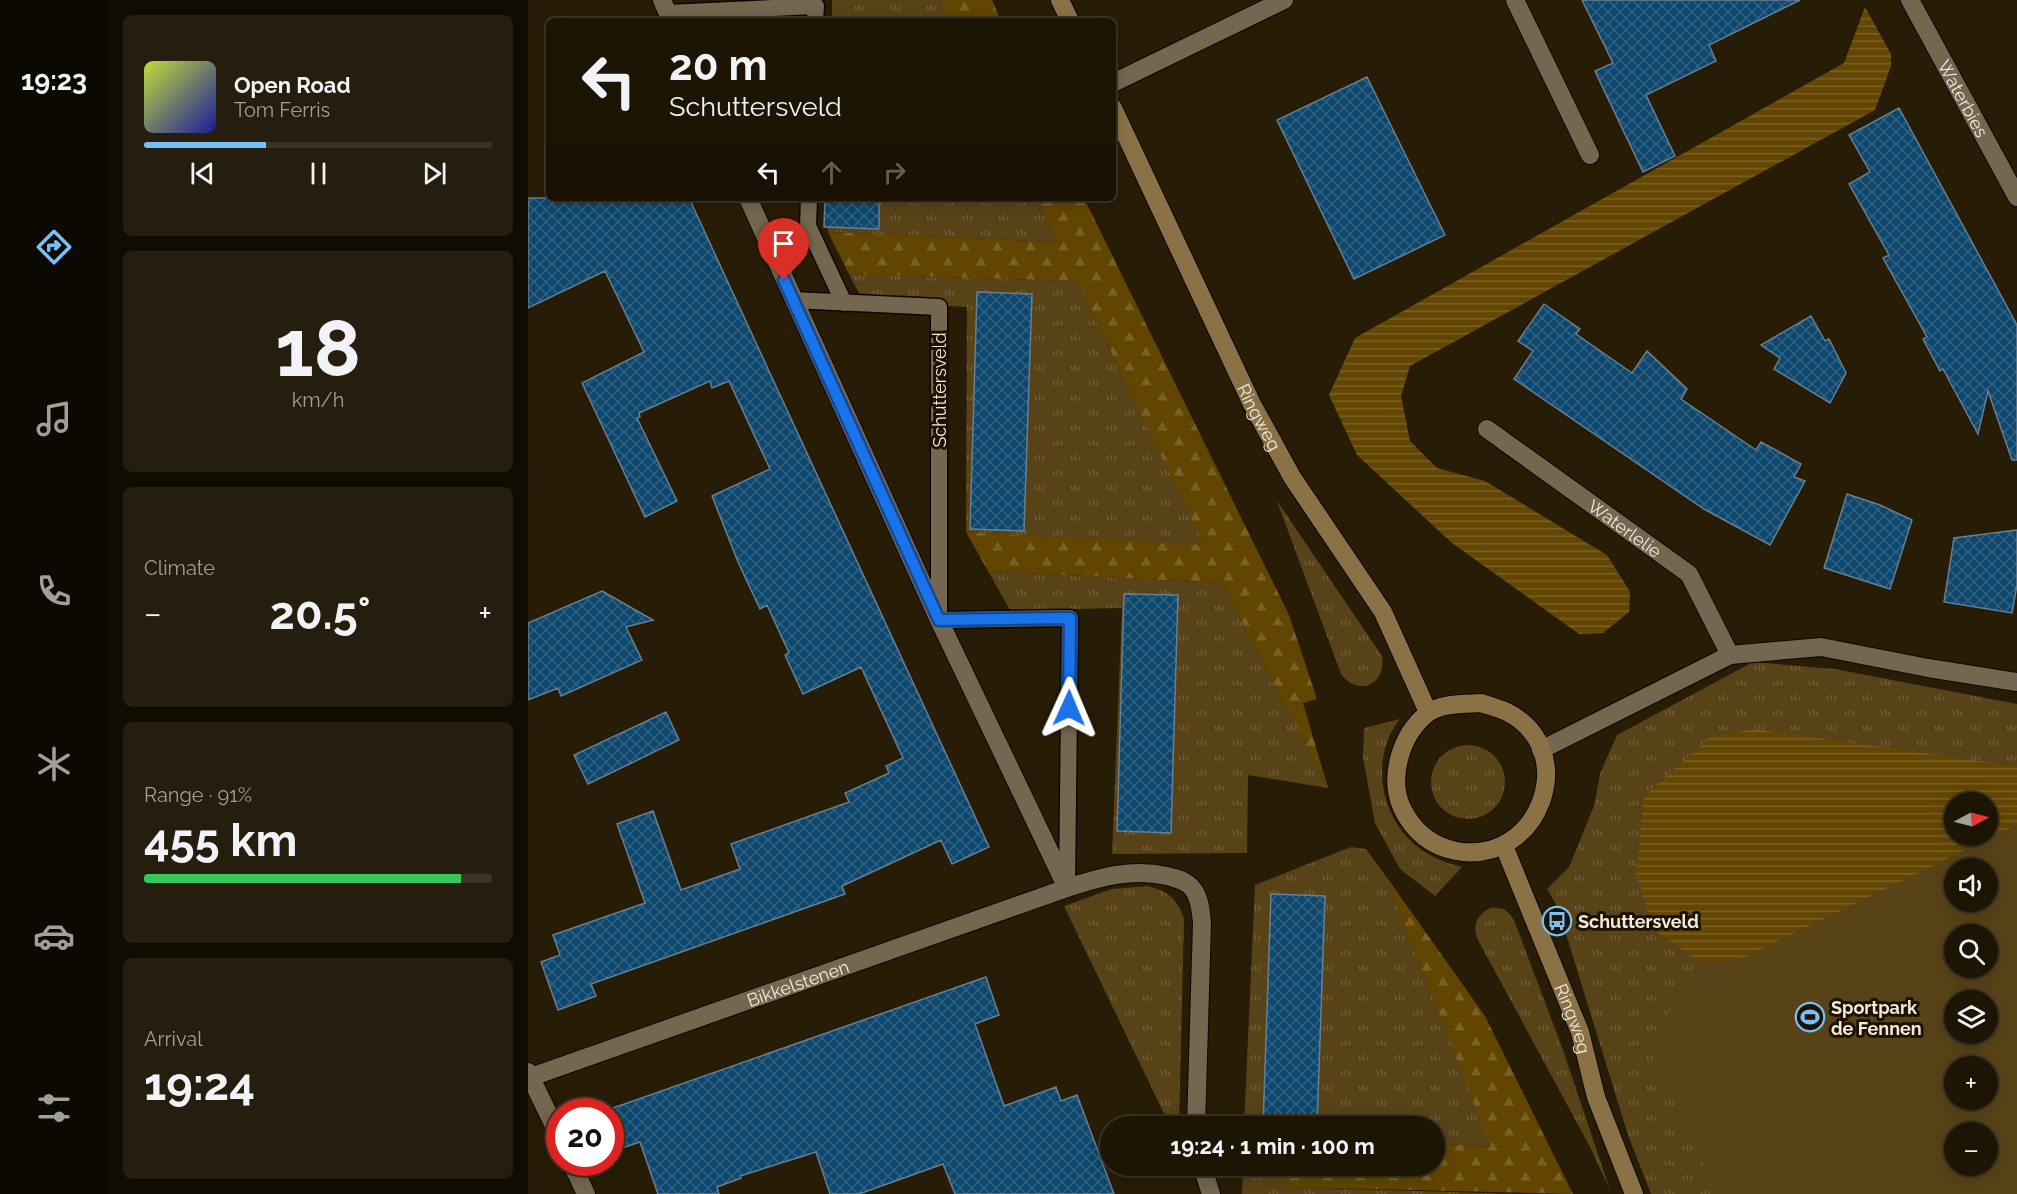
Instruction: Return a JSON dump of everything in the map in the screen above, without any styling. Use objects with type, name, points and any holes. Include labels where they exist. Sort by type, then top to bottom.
[{"type":"main road","points":[[1060,0],[1069,18]]},
{"type":"main road","name":"Ringweg","points":[[1116,114],[1252,404],[1292,477],[1383,612],[1416,679],[1428,712]]},
{"type":"main road","points":[[1481,703],[1507,712],[1529,730],[1541,750],[1546,777],[1544,799],[1532,824],[1504,846],[1474,854],[1442,848],[1424,838],[1407,819],[1398,799],[1397,763],[1405,743],[1428,712],[1455,704],[1481,703]]},
{"type":"main road","name":"Ringweg","points":[[1504,846],[1580,1032],[1596,1097],[1634,1194]]},
{"type":"street","points":[[1116,82],[1284,0]]},
{"type":"street","points":[[1515,0],[1590,155]]},
{"type":"street","name":"Waterbies","points":[[1910,0],[2017,197]]},
{"type":"street","name":"Schuttersveld","points":[[749,201],[939,620],[1068,888]]},
{"type":"street","name":"Waterlelie","points":[[1487,429],[1689,574],[1730,655]]},
{"type":"street","points":[[1541,750],[1730,655],[1821,647],[1928,668],[2017,682]]},
{"type":"street","points":[[1068,888],[1123,873],[1150,872],[1182,880],[1193,888],[1200,906],[1202,923],[1196,1116]]},
{"type":"street","name":"Bikkelstenen","points":[[529,1075],[1068,888]]},
{"type":"street","points":[[529,1075],[546,1110]]},
{"type":"street","points":[[578,1176],[586,1194]]},
{"type":"street","points":[[1205,1176],[1211,1194]]},
{"type":"lane","points":[[667,12],[816,6],[815,18]]},
{"type":"lane","points":[[809,201],[808,226],[844,303]]},
{"type":"lane","name":"Schuttersveld","points":[[793,300],[939,307],[939,620]]},
{"type":"lane","points":[[939,620],[1070,618],[1068,888]]},
{"type":"green space","points":[[832,0],[939,0],[948,18],[832,18]]},
{"type":"green space","points":[[939,0],[992,0],[1000,18],[948,18]]},
{"type":"green space","points":[[829,201],[1037,201],[1057,242],[828,232]]},
{"type":"green space","points":[[1037,201],[1085,201],[1289,615],[1317,699],[1303,703],[1328,788],[1222,583],[988,571],[966,532],[1204,545],[1077,281],[849,274],[828,232],[1057,242]]},
{"type":"green space","points":[[849,274],[1077,281],[1205,546],[966,532],[967,307],[863,301]]},
{"type":"green space","points":[[1277,501],[1382,656],[1382,666],[1376,681],[1363,686],[1356,685],[1341,674]]},
{"type":"green space","points":[[988,571],[1222,583],[1328,788],[1248,775],[1247,853],[1112,854],[1122,608],[1010,610]]},
{"type":"green space","points":[[1753,662],[1835,669],[2017,704],[2017,766],[1846,743],[1667,776],[1644,796],[1740,960],[1944,861],[1944,883],[1741,1194],[1651,1194],[1628,1135],[1558,908],[1547,889],[1569,867],[1594,806],[1600,774],[1617,735]]},
{"type":"green space","points":[[1400,719],[1385,748],[1382,764],[1385,796],[1391,812],[1409,839],[1420,849],[1440,860],[1462,867],[1435,896],[1400,869],[1375,823],[1363,757],[1364,728]]},
{"type":"green space","points":[[1468,745],[1489,751],[1499,761],[1505,782],[1499,803],[1489,813],[1468,819],[1447,813],[1437,803],[1431,782],[1437,761],[1447,751]]},
{"type":"green space","points":[[2017,825],[1995,858],[1949,858],[1974,846],[1998,846],[1998,834]]},
{"type":"green space","name":"Sportpark de Fennen","points":[[2017,825],[2017,1194],[1719,1194],[1648,1047],[1699,961],[1740,960],[1944,861],[1944,912],[1998,912],[1998,858],[1949,858],[1974,846],[1998,846],[1998,834]]},
{"type":"green space","points":[[1351,847],[1366,849],[1385,875],[1492,1147],[1445,1144],[1445,1116],[1244,1116],[1255,885]]},
{"type":"green space","points":[[1385,875],[1485,1016],[1573,1194],[1287,1187],[1283,1176],[1445,1176],[1445,1144],[1491,1147]]},
{"type":"green space","points":[[1148,886],[1161,891],[1178,905],[1184,918],[1179,1116],[1165,1116],[1064,906],[1112,889]]},
{"type":"green space","points":[[1490,908],[1504,910],[1514,920],[1563,1050],[1610,1190],[1590,1147],[1478,940],[1475,930],[1476,921]]},
{"type":"green space","points":[[1243,1176],[1283,1176],[1287,1187],[1514,1194],[1242,1194]]},
{"type":"shaded area","points":[[1865,7],[1891,54],[1891,66],[1875,110],[1410,366],[1401,396],[1410,441],[1437,468],[1485,481],[1607,555],[1630,592],[1629,612],[1603,633],[1579,634],[1452,543],[1357,455],[1329,395],[1355,338],[1844,63]]},
{"type":"shaded area","points":[[1754,729],[2017,766],[2017,825],[1998,834],[1998,792],[1944,792],[1944,846],[1974,846],[1949,858],[1944,858],[1944,861],[1740,960],[1699,961],[1656,932],[1636,876],[1644,796],[1709,738]]},
{"type":"building","points":[[1582,0],[1800,0],[1709,45],[1716,61],[1646,95],[1675,156],[1643,172],[1595,71],[1613,63]]},
{"type":"building","points":[[1367,77],[1445,235],[1354,279],[1277,120]]},
{"type":"building","points":[[1899,108],[2017,325],[2017,460],[2012,460],[1988,391],[1978,434],[1943,369],[1940,371],[1923,339],[1927,337],[1883,258],[1889,255],[1849,184],[1870,172],[1849,135]]},
{"type":"building","points":[[528,198],[546,198],[546,201],[690,201],[989,847],[952,864],[941,840],[842,886],[845,894],[591,984],[596,996],[558,1010],[541,962],[560,955],[553,935],[645,903],[617,824],[653,811],[681,890],[740,869],[731,844],[849,802],[845,793],[889,773],[886,766],[903,758],[861,667],[803,694],[785,655],[789,653],[767,605],[760,609],[738,562],[712,496],[770,469],[729,381],[712,388],[710,381],[639,413],[640,417],[637,418],[677,501],[645,517],[582,383],[644,352],[605,271],[528,308]]},
{"type":"building","points":[[825,201],[879,201],[879,229],[824,227]]},
{"type":"building","points":[[977,292],[1032,294],[1024,531],[970,529]]},
{"type":"building","points":[[1544,304],[1580,329],[1576,334],[1632,373],[1647,351],[1687,389],[1681,399],[1756,450],[1761,442],[1801,464],[1794,477],[1805,481],[1770,545],[1704,509],[1514,379],[1533,351],[1518,341]]},
{"type":"building","points":[[1811,316],[1825,341],[1829,339],[1846,373],[1830,403],[1774,369],[1780,358],[1761,345]]},
{"type":"building","points":[[1847,494],[1880,505],[1912,520],[1890,589],[1824,568]]},
{"type":"building","points":[[2017,530],[2017,585],[2012,613],[1944,602],[1954,538]]},
{"type":"building","points":[[602,591],[653,620],[626,627],[642,660],[561,696],[558,688],[528,700],[528,623]]},
{"type":"building","points":[[1124,594],[1178,595],[1171,833],[1117,831]]},
{"type":"building","points":[[666,712],[679,740],[588,784],[574,755]]},
{"type":"building","points":[[1271,894],[1325,896],[1317,1116],[1263,1116]]},
{"type":"building","points":[[986,977],[999,1015],[975,1024],[1004,1106],[1056,1087],[1061,1101],[1077,1095],[1100,1157],[1100,1176],[1107,1176],[1114,1194],[955,1194],[943,1164],[859,1194],[830,1194],[816,1152],[740,1176],[741,1178],[717,1187],[719,1194],[658,1194],[640,1142],[624,1147],[624,1104]]},
{"type":"place","name":"Schuttersveld","points":[[1557,921]]},
{"type":"place","name":"Sportpark de Fennen","points":[[1810,1017]]},
{"type":"route","points":[[784,280],[939,620],[1070,618],[1069,708]]}]
